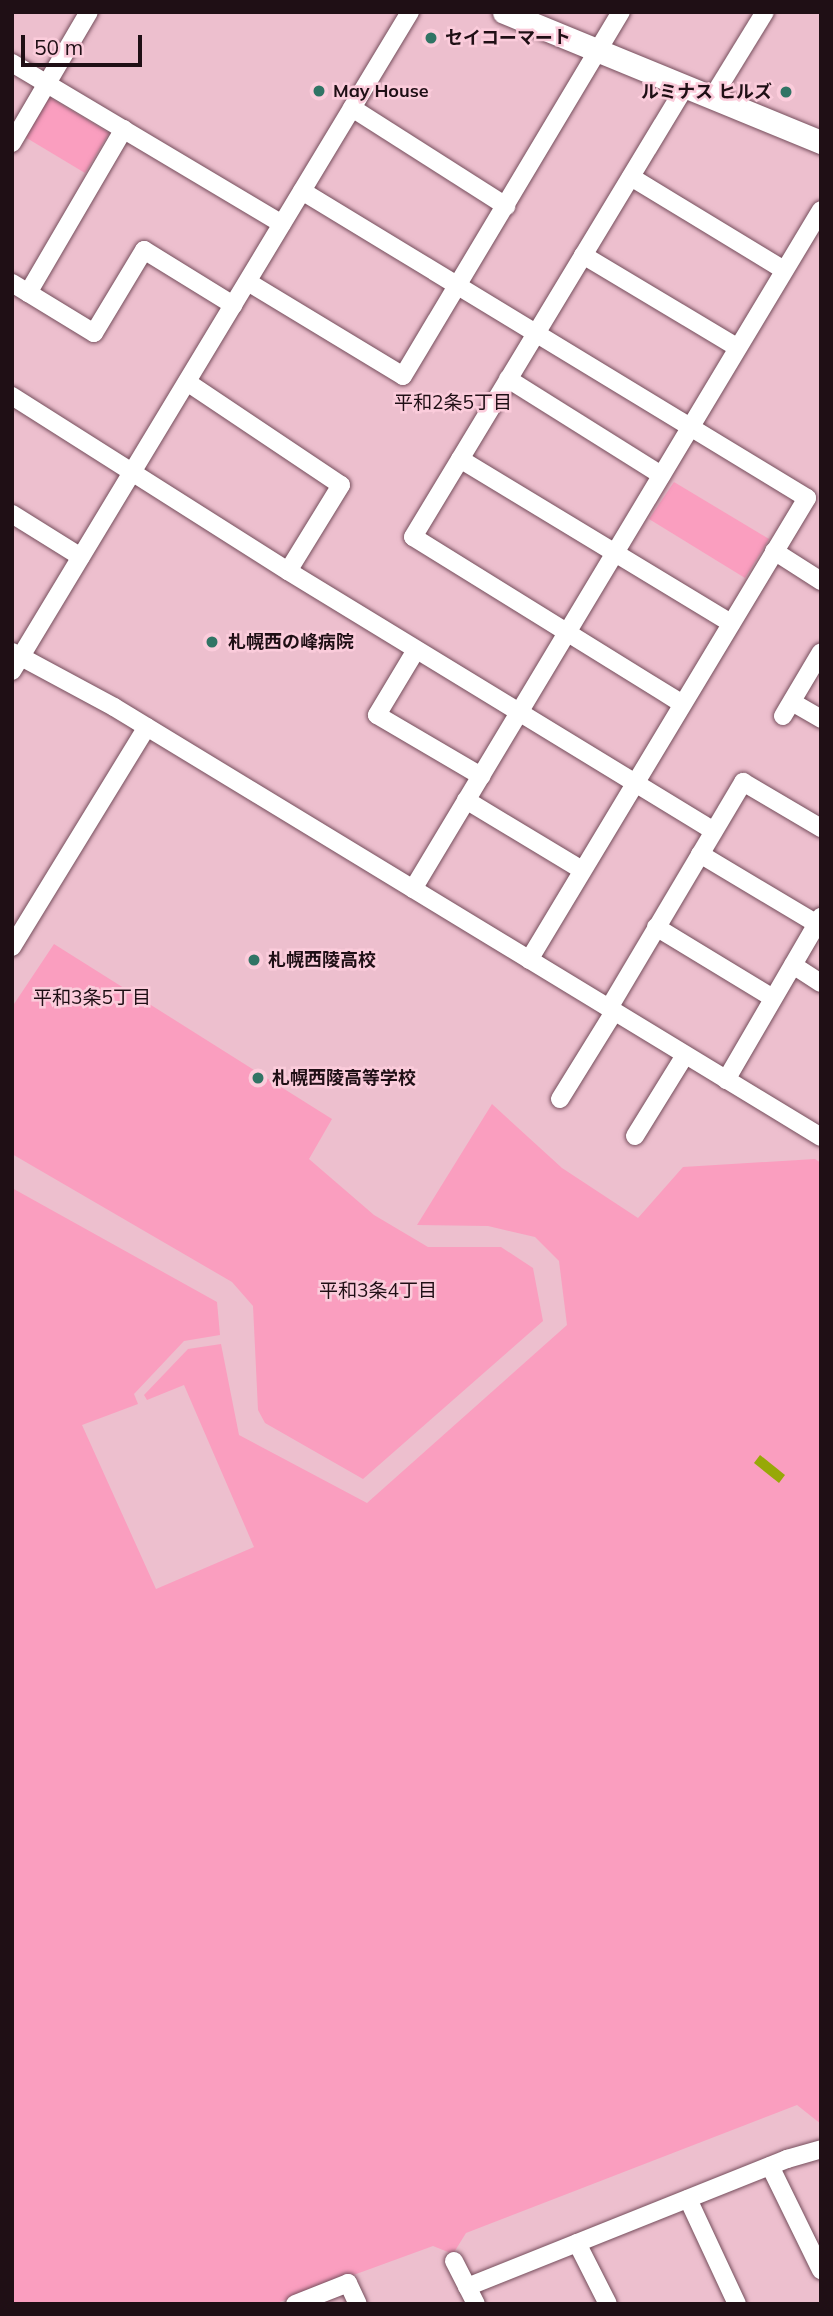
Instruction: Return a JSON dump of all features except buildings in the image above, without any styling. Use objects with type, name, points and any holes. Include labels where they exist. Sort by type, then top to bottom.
[{"type":"street","points":[[12,143],[89,12]]},
{"type":"street","points":[[410,12],[81,557],[15,660],[147,727],[821,1137]]},
{"type":"street","points":[[504,12],[821,142]]},
{"type":"street","points":[[248,282],[403,376],[621,12]]},
{"type":"street","points":[[712,99],[765,12]]},
{"type":"street","points":[[12,63],[282,224]]},
{"type":"street","points":[[681,702],[412,537],[685,88]]},
{"type":"street","points":[[352,108],[506,206]]},
{"type":"street","points":[[28,293],[124,129]]},
{"type":"street","points":[[631,177],[784,270]]},
{"type":"street","points":[[302,191],[807,498],[681,702],[636,783],[528,960]]},
{"type":"street","points":[[413,889],[821,210]]},
{"type":"street","points":[[12,284],[94,333],[144,250],[233,305]]},
{"type":"street","points":[[583,255],[737,347]]},
{"type":"street","points":[[508,379],[661,475]]},
{"type":"street","points":[[187,382],[341,485],[288,571]]},
{"type":"street","points":[[12,396],[131,474],[713,830]]},
{"type":"street","points":[[460,459],[731,623]]},
{"type":"street","points":[[12,514],[81,557]]},
{"type":"street","points":[[774,551],[821,581]]},
{"type":"street","points":[[416,650],[377,715],[481,776]]},
{"type":"street","points":[[821,652],[788,709],[821,719]]},
{"type":"street","points":[[12,947],[147,727]]},
{"type":"street","points":[[561,1099],[656,927],[743,782],[821,828]]},
{"type":"street","points":[[466,800],[582,870]]},
{"type":"street","points":[[699,854],[819,921],[726,1080]]},
{"type":"street","points":[[656,927],[773,998]]},
{"type":"street","points":[[793,965],[821,983]]},
{"type":"street","points":[[635,1136],[685,1055]]},
{"type":"street","points":[[454,2261],[472,2296],[577,2243],[770,2166],[821,2149]]},
{"type":"street","points":[[770,2166],[821,2270]]},
{"type":"street","points":[[688,2199],[737,2304]]},
{"type":"street","points":[[577,2243],[607,2304]]},
{"type":"street","points":[[295,2304],[348,2283],[358,2304]]},
{"type":"shaded area","points":[[49,97],[109,133],[85,173],[25,137]]},
{"type":"shaded area","points":[[674,482],[769,539],[745,578],[649,519]]},
{"type":"shaded area","points":[[54,944],[332,1119],[309,1159],[374,1215],[428,1247],[501,1247],[533,1268],[543,1321],[363,1479],[265,1423],[258,1410],[253,1306],[232,1282],[12,1154],[12,1007]]},
{"type":"shaded area","points":[[492,1104],[562,1168],[638,1218],[683,1167],[815,1159],[821,1163],[821,2124],[797,2105],[466,2233],[453,2254],[433,2246],[274,2304],[12,2304],[12,1188],[217,1302],[220,1335],[184,1341],[134,1394],[138,1404],[82,1425],[156,1589],[254,1547],[184,1385],[147,1400],[144,1395],[188,1349],[221,1344],[239,1435],[367,1503],[567,1325],[559,1261],[535,1237],[488,1226],[417,1225]]},
{"type":"shaded area","points":[[760,1455],[785,1475],[779,1483],[754,1463]]},
{"type":"place","name":"セイコーマート","points":[[431,38]]},
{"type":"place","name":"May House","points":[[319,91]]},
{"type":"place","name":"ルミナス ヒルズ","points":[[786,92]]},
{"type":"place","name":"札幌西の峰病院","points":[[212,642]]},
{"type":"place","name":"札幌西陵高校","points":[[254,960]]},
{"type":"place","name":"札幌西陵高等学校","points":[[258,1078]]},
{"type":"district","name":"平和2条5丁目","points":[[453,403]]},
{"type":"district","name":"平和3条5丁目","points":[[92,998]]},
{"type":"district","name":"平和3条4丁目","points":[[378,1291]]}]
